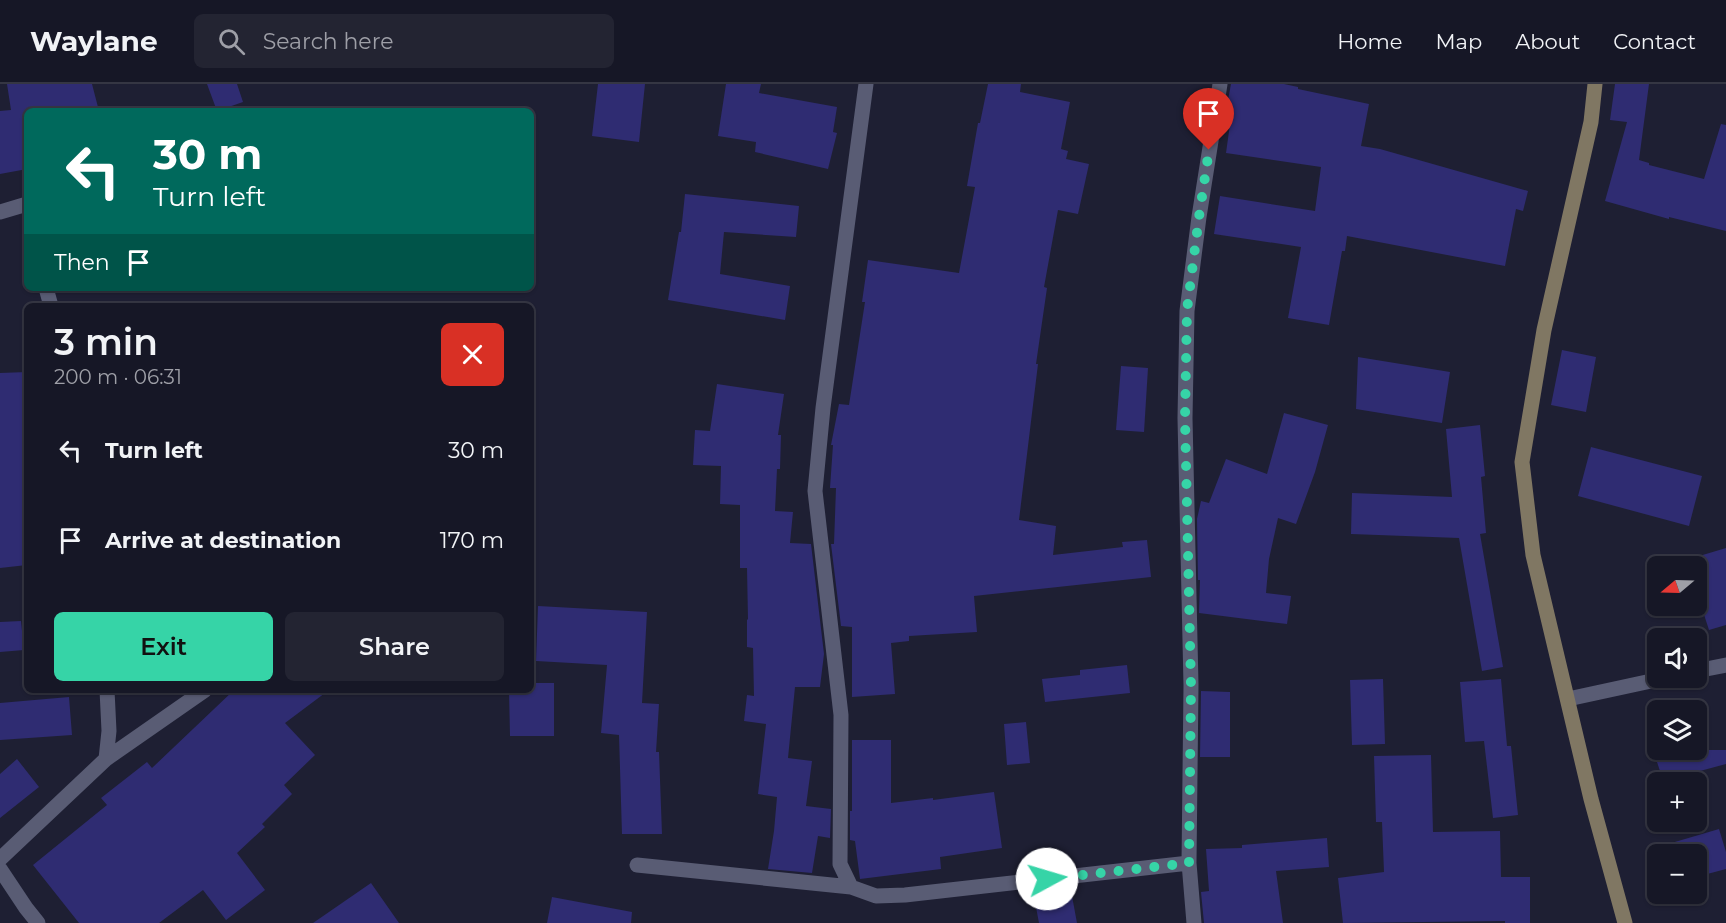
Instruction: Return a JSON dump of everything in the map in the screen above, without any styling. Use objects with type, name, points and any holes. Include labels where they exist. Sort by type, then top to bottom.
[{"type":"street","points":[[851,887],[840,864],[841,715],[815,491],[823,408],[866,84]]},
{"type":"street","points":[[1194,923],[1189,863],[1191,686],[1185,418],[1187,310],[1220,84]]},
{"type":"street","points":[[1595,84],[1591,122],[1544,330],[1522,462],[1533,555],[1592,799],[1625,923]]},
{"type":"street","points":[[0,212],[24,205]]},
{"type":"street","points":[[1707,668],[1726,664]]},
{"type":"street","points":[[1568,699],[1647,682]]},
{"type":"street","points":[[106,759],[109,731],[107,693]]},
{"type":"street","points":[[0,859],[106,759],[201,693]]},
{"type":"street","points":[[637,865],[851,887],[876,896],[905,895],[1189,863]]},
{"type":"street","points":[[0,869],[38,923]]},
{"type":"building","points":[[7,84],[92,84],[98,108],[24,108],[24,170],[0,174],[0,111],[11,110]]},
{"type":"building","points":[[207,84],[237,84],[243,102],[226,108],[216,108]]},
{"type":"building","points":[[598,84],[645,84],[639,142],[592,136]]},
{"type":"building","points":[[726,84],[761,84],[759,93],[837,107],[833,132],[837,133],[828,169],[755,152],[756,142],[718,136]]},
{"type":"building","points":[[988,84],[1021,84],[1020,92],[1070,102],[1061,149],[1068,151],[1066,159],[1089,164],[1078,214],[1058,210],[1044,287],[1047,288],[1036,364],[1038,364],[1019,520],[1056,526],[1053,555],[1123,547],[1122,542],[1147,540],[1151,577],[974,596],[977,632],[909,636],[909,641],[891,643],[895,694],[852,697],[852,627],[841,626],[831,544],[834,544],[836,488],[830,488],[833,445],[831,445],[839,404],[849,405],[865,302],[862,302],[868,260],[959,273],[975,187],[967,186],[978,123],[980,123]]},
{"type":"building","points":[[1231,84],[1284,84],[1369,104],[1361,146],[1380,149],[1528,191],[1523,211],[1516,209],[1505,266],[1347,236],[1345,251],[1342,251],[1329,325],[1288,318],[1301,247],[1214,234],[1220,196],[1315,211],[1321,167],[1226,153],[1231,117],[1225,116]]},
{"type":"building","points":[[1615,84],[1649,84],[1639,160],[1649,165],[1704,179],[1721,124],[1726,125],[1726,231],[1669,217],[1669,219],[1605,201],[1627,122],[1610,120]]},
{"type":"building","points":[[685,194],[799,206],[796,237],[724,232],[720,274],[790,286],[785,320],[668,300],[679,232],[681,232]]},
{"type":"building","points":[[1562,350],[1596,357],[1586,412],[1551,405]]},
{"type":"building","points":[[1358,357],[1450,372],[1442,423],[1356,409]]},
{"type":"building","points":[[1121,366],[1148,368],[1144,432],[1116,430]]},
{"type":"building","points":[[24,372],[24,565],[0,568],[0,373]]},
{"type":"building","points":[[717,384],[784,394],[778,435],[781,435],[780,469],[777,469],[775,511],[793,512],[790,543],[811,544],[824,654],[820,687],[795,687],[788,758],[812,761],[806,806],[831,809],[830,838],[818,836],[812,873],[768,869],[777,797],[758,794],[766,724],[744,721],[747,695],[754,696],[753,648],[747,647],[747,568],[740,568],[740,505],[720,504],[721,466],[693,465],[695,430],[710,431]]},
{"type":"building","points":[[1284,413],[1328,425],[1315,472],[1296,524],[1278,518],[1269,559],[1266,593],[1291,596],[1287,624],[1199,613],[1197,519],[1201,501],[1209,503],[1226,459],[1267,474]]},
{"type":"building","points":[[1480,425],[1485,476],[1481,477],[1486,533],[1480,534],[1503,667],[1482,671],[1459,538],[1351,534],[1352,493],[1452,497],[1446,429]]},
{"type":"building","points":[[1591,447],[1702,476],[1689,526],[1578,496]]},
{"type":"building","points":[[1726,548],[1726,625],[1709,630],[1704,616],[1707,616],[1707,556],[1699,556]]},
{"type":"building","points":[[538,606],[647,612],[642,703],[659,704],[656,752],[659,752],[662,834],[622,834],[619,735],[601,733],[607,665],[536,661]]},
{"type":"building","points":[[21,621],[24,650],[0,652],[0,622]]},
{"type":"building","points":[[1127,665],[1130,693],[1045,702],[1042,679],[1080,675],[1080,670]]},
{"type":"building","points":[[1383,679],[1385,744],[1352,745],[1350,680]]},
{"type":"building","points":[[1501,679],[1507,746],[1511,746],[1518,815],[1493,818],[1484,741],[1465,742],[1460,682]]},
{"type":"building","points":[[534,683],[554,683],[554,736],[510,736],[509,693],[534,693]]},
{"type":"building","points":[[1201,691],[1230,692],[1230,757],[1200,757]]},
{"type":"building","points":[[231,693],[325,693],[285,723],[315,755],[284,785],[292,794],[262,824],[265,827],[237,853],[265,890],[226,920],[203,890],[159,923],[79,923],[33,865],[107,805],[101,798],[147,762],[152,768]]},
{"type":"building","points":[[69,697],[72,735],[0,740],[0,703]]},
{"type":"building","points":[[1026,722],[1030,763],[1007,765],[1004,724]]},
{"type":"building","points":[[852,740],[891,740],[891,803],[994,792],[1002,848],[940,857],[941,869],[860,879],[855,841],[850,840]]},
{"type":"building","points":[[1707,750],[1726,750],[1726,764],[1700,772],[1660,772],[1656,760],[1707,760]]},
{"type":"building","points":[[1431,755],[1433,832],[1500,831],[1501,877],[1530,877],[1530,923],[1505,923],[1505,921],[1343,923],[1338,878],[1384,872],[1382,822],[1376,822],[1374,756]]},
{"type":"building","points":[[17,759],[39,787],[0,818],[0,774]]},
{"type":"building","points":[[1719,829],[1726,852],[1726,869],[1707,874],[1707,844],[1668,844]]},
{"type":"building","points":[[1327,838],[1329,867],[1276,871],[1283,923],[1204,923],[1201,892],[1209,891],[1206,849],[1242,848],[1242,845]]},
{"type":"building","points":[[371,883],[399,923],[313,923]]},
{"type":"building","points":[[1072,896],[1077,923],[1039,923],[1035,902]]},
{"type":"building","points":[[552,897],[632,912],[631,923],[547,923]]},
{"type":"route","points":[[1047,879],[1189,863],[1191,686],[1185,418],[1187,310],[1209,150]]}]
